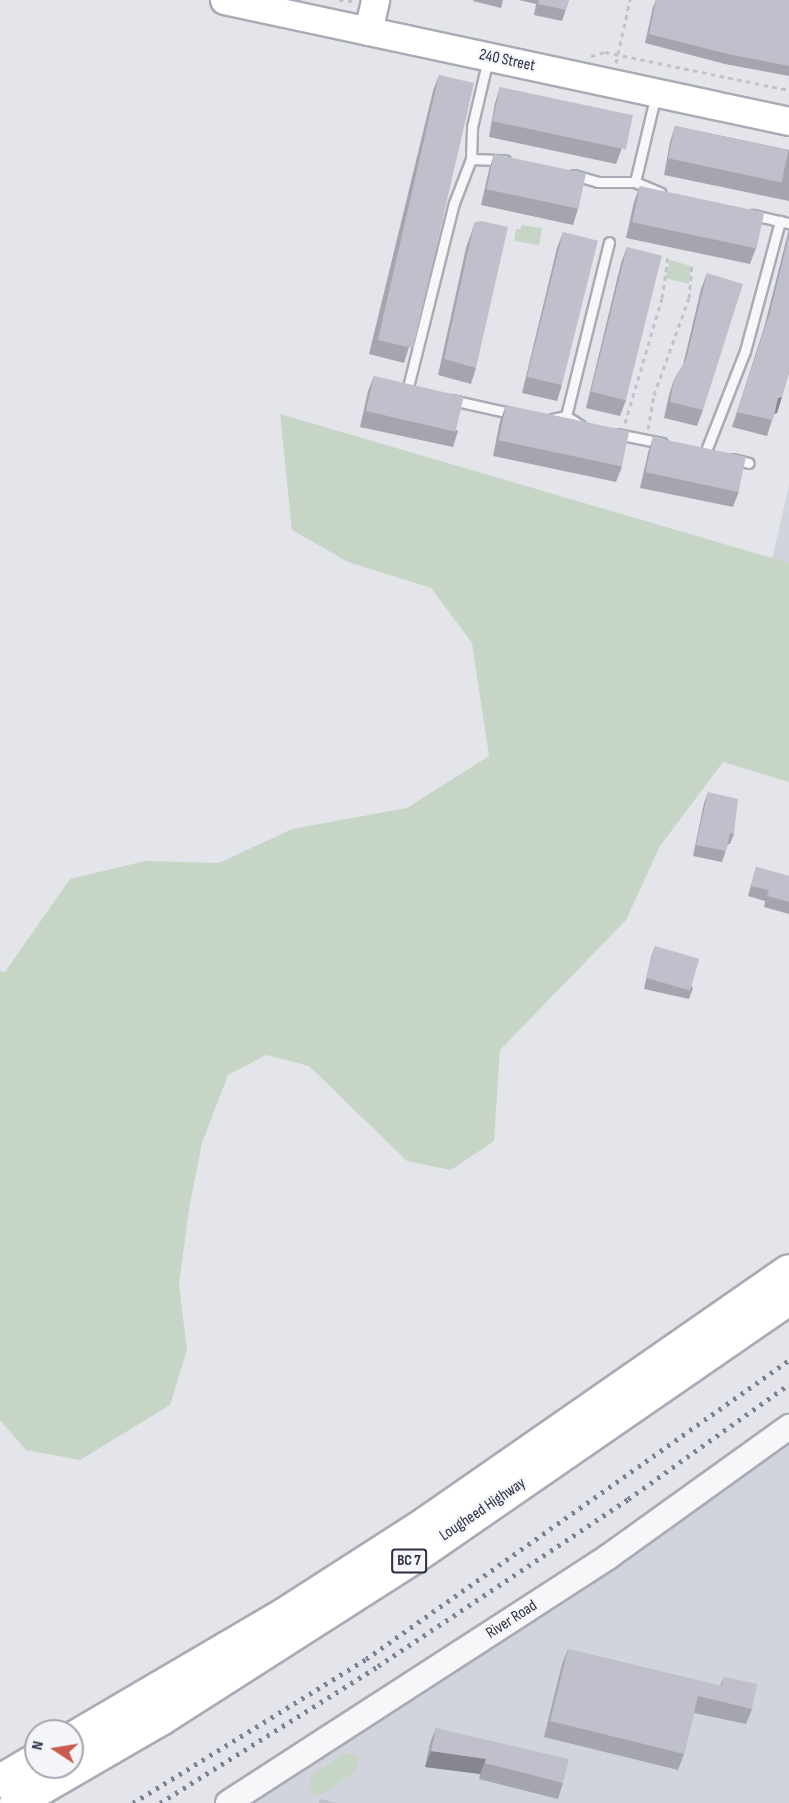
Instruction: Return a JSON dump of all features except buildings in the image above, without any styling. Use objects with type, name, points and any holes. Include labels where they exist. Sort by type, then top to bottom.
[{"type":"highway","name":"Lougheed Highway","points":[[84,1732],[285,1614],[425,1524],[789,1271]]},
{"type":"highway","name":"Lougheed Highway","points":[[16,1803],[161,1719],[413,1558],[789,1299]]},
{"type":"highway","points":[[0,1781],[24,1767]]},
{"type":"main road","name":"240 Street","points":[[224,0],[789,121]]},
{"type":"main road","points":[[364,1],[368,31]]},
{"type":"street","name":"River Road","points":[[228,1803],[608,1557],[789,1427]]},
{"type":"lane","points":[[418,393],[403,389],[454,203],[471,159],[472,127],[489,57]]},
{"type":"lane","points":[[635,182],[656,93]]},
{"type":"lane","points":[[471,159],[514,161]]},
{"type":"lane","points":[[566,173],[598,182],[635,182],[673,198]]},
{"type":"lane","points":[[717,453],[702,448],[745,351],[784,222],[742,213]]},
{"type":"lane","points":[[566,417],[609,242]]},
{"type":"lane","points":[[439,397],[525,416]]},
{"type":"lane","points":[[536,418],[566,417],[592,428]]},
{"type":"lane","points":[[603,430],[670,445]]},
{"type":"lane","points":[[727,457],[749,463]]},
{"type":"path","points":[[339,0],[364,1]]},
{"type":"path","points":[[611,83],[630,0]]},
{"type":"path","points":[[605,52],[789,90]]},
{"type":"path","points":[[624,427],[662,298],[668,257]]},
{"type":"path","points":[[636,429],[647,432],[654,395],[690,297],[692,264]]},
{"type":"shaded area","points":[[789,485],[789,563],[772,559]]},
{"type":"shaded area","points":[[789,1427],[789,1803],[228,1803]]},
{"type":"green space","points":[[522,225],[542,228],[539,245],[514,241],[516,229],[520,229]]},
{"type":"green space","points":[[670,260],[691,266],[689,284],[665,278]]},
{"type":"green space","points":[[280,414],[789,563],[789,782],[723,762],[660,846],[626,920],[500,1050],[494,1141],[451,1170],[407,1161],[309,1066],[266,1055],[228,1075],[202,1143],[189,1209],[179,1285],[187,1350],[170,1405],[80,1460],[26,1450],[0,1420],[0,971],[5,972],[70,879],[145,861],[219,863],[292,829],[407,808],[489,756],[472,643],[431,588],[348,562],[292,530]]},
{"type":"green space","points":[[343,1754],[355,1754],[359,1759],[355,1771],[320,1796],[314,1794],[308,1786],[313,1774]]},
{"type":"railway","points":[[133,1803],[366,1659],[789,1360]]},
{"type":"railway","points":[[160,1803],[378,1666],[628,1499],[789,1384]]}]
